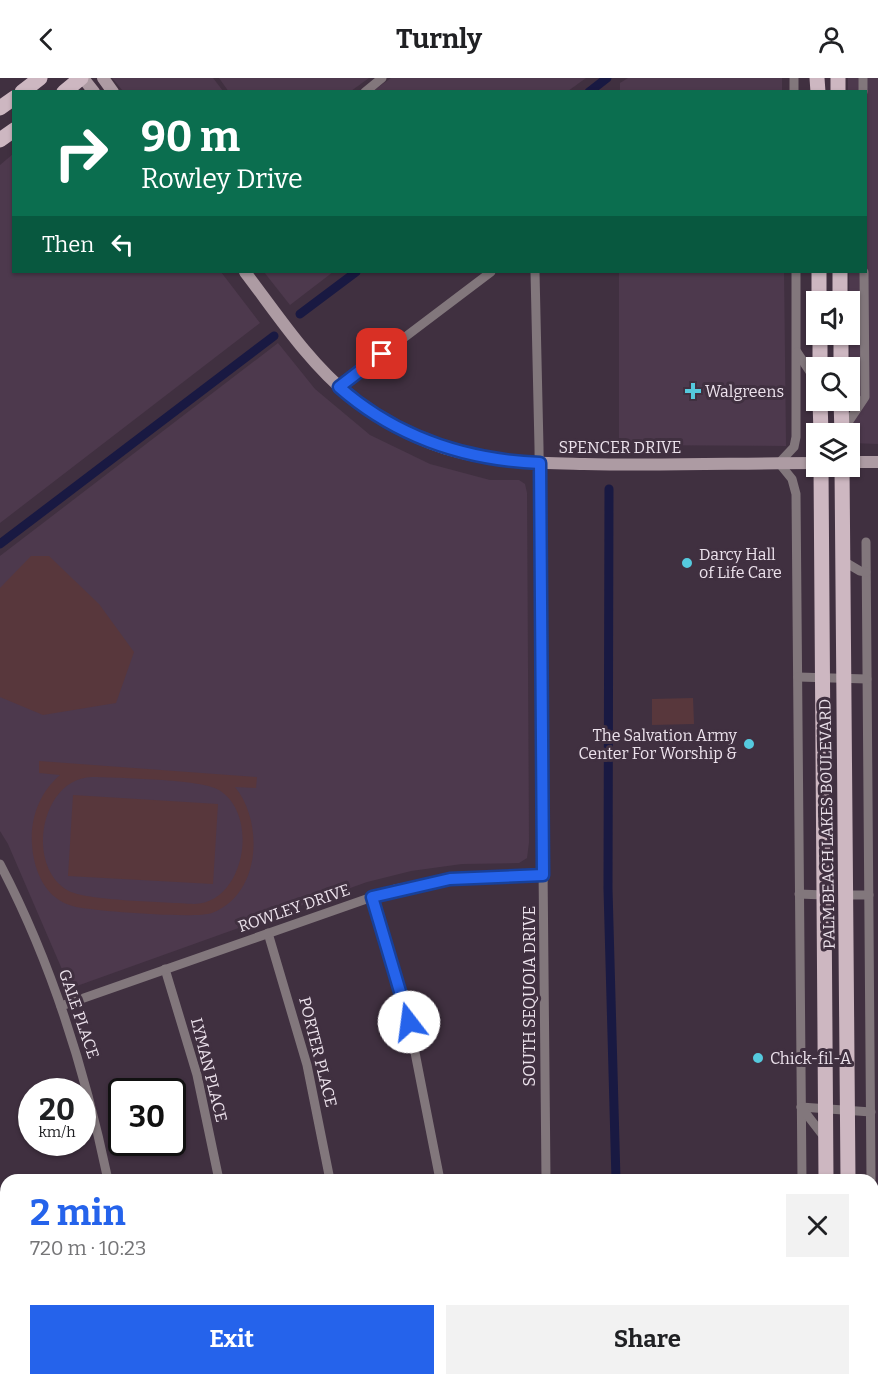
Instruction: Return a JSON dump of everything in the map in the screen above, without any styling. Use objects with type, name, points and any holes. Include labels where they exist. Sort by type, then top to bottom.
[{"type":"main road","points":[[25,90],[40,78]]},
{"type":"main road","points":[[67,90],[82,78]]},
{"type":"main road","points":[[819,273],[819,291]]},
{"type":"main road","points":[[840,273],[840,291]]},
{"type":"main road","name":"PALM BEACH LAKES BOULEVARD","points":[[821,477],[826,1174]]},
{"type":"main road","name":"PALM BEACH LAKES BOULEVARD","points":[[842,477],[848,1174]]},
{"type":"street","points":[[82,78],[92,90]]},
{"type":"street","points":[[367,90],[382,78]]},
{"type":"street","name":"SPENCER DRIVE","points":[[246,273],[301,345],[339,387],[372,412],[422,440],[485,459],[540,463],[806,463]]},
{"type":"street","points":[[339,387],[490,273]]},
{"type":"street","name":"SOUTH SEQUOIA DRIVE","points":[[535,273],[540,463],[546,1174]]},
{"type":"street","points":[[796,273],[795,442],[789,455],[779,463],[796,489],[802,1174]]},
{"type":"street","points":[[848,423],[865,397],[864,273]]},
{"type":"street","points":[[797,352],[806,366]]},
{"type":"street","points":[[860,462],[878,462]]},
{"type":"street","points":[[866,542],[871,1174]]},
{"type":"street","points":[[843,561],[866,572]]},
{"type":"street","points":[[798,677],[867,679]]},
{"type":"street","name":"GALE PLACE","points":[[0,864],[24,912],[62,1006],[85,1081],[107,1174]]},
{"type":"street","name":"ROWLEY DRIVE","points":[[62,1006],[372,897],[450,879],[543,875]]},
{"type":"street","points":[[799,894],[824,895]]},
{"type":"street","points":[[846,895],[869,895]]},
{"type":"street","points":[[372,897],[409,1022],[422,1077],[439,1174]]},
{"type":"street","name":"PORTER PLACE","points":[[268,933],[307,1065],[329,1174]]},
{"type":"street","name":"LYMAN PLACE","points":[[165,969],[197,1075],[218,1174]]},
{"type":"street","points":[[801,1107],[871,1112]]},
{"type":"street","points":[[801,1107],[826,1140]]},
{"type":"shaded area","points":[[112,78],[213,78],[222,90],[122,90]]},
{"type":"shaded area","points":[[219,78],[369,78],[352,90],[228,90]]},
{"type":"shaded area","points":[[391,78],[586,78],[569,90],[374,90]]},
{"type":"shaded area","points":[[628,78],[782,78],[782,90],[620,90],[620,83]]},
{"type":"shaded area","points":[[848,78],[878,78],[878,444],[860,443],[860,423],[851,423],[851,411],[860,411],[860,357],[850,357],[850,345],[860,345],[860,291],[849,291],[849,273],[867,273],[867,90],[848,90]]},
{"type":"shaded area","points":[[12,155],[12,273],[222,273],[260,323],[0,523],[0,165]]},
{"type":"shaded area","points":[[265,273],[332,273],[290,305]]},
{"type":"shaded area","points":[[619,273],[784,273],[786,446],[619,445]]},
{"type":"shaded area","points":[[278,343],[315,389],[370,435],[430,464],[490,480],[519,480],[525,484],[527,493],[529,842],[527,858],[519,863],[462,864],[411,871],[367,882],[74,987],[67,981],[8,844],[0,831],[0,556]]},
{"type":"shaded area","points":[[31,556],[49,556],[99,604],[134,652],[116,703],[43,715],[0,697],[0,588]]},
{"type":"shaded area","points":[[693,698],[694,724],[652,725],[652,699]]},
{"type":"shaded area","points":[[39,761],[257,777],[256,788],[235,787],[251,819],[253,838],[253,856],[240,891],[228,904],[212,913],[202,915],[103,910],[76,907],[60,900],[45,886],[38,873],[32,834],[35,815],[42,797],[60,775],[39,773]],"holes":[[[92,777],[177,781],[195,783],[219,790],[232,802],[240,818],[243,837],[241,856],[235,874],[225,889],[211,900],[194,904],[90,897],[67,890],[54,878],[46,862],[43,844],[45,824],[51,807],[61,792],[75,781]]]},
{"type":"shaded area","points":[[73,795],[218,804],[213,884],[68,876]]},
{"type":"waterway","points":[[592,90],[607,78]]},
{"type":"waterway","points":[[300,314],[355,273]]},
{"type":"waterway","points":[[0,544],[274,336]]},
{"type":"waterway","points":[[609,489],[608,889],[616,1174]]},
{"type":"place","name":"Walgreens","points":[[693,391]]},
{"type":"place","name":"Darcy Hall of Life Care","points":[[687,563]]},
{"type":"place","name":"The Salvation Army Center For Worship &","points":[[749,744]]},
{"type":"place","name":"Chick-fil-A","points":[[758,1058]]},
{"type":"route","points":[[382,354],[339,387],[372,412],[422,440],[485,459],[540,463],[543,875],[450,879],[395,889],[372,897],[409,1022]]}]
